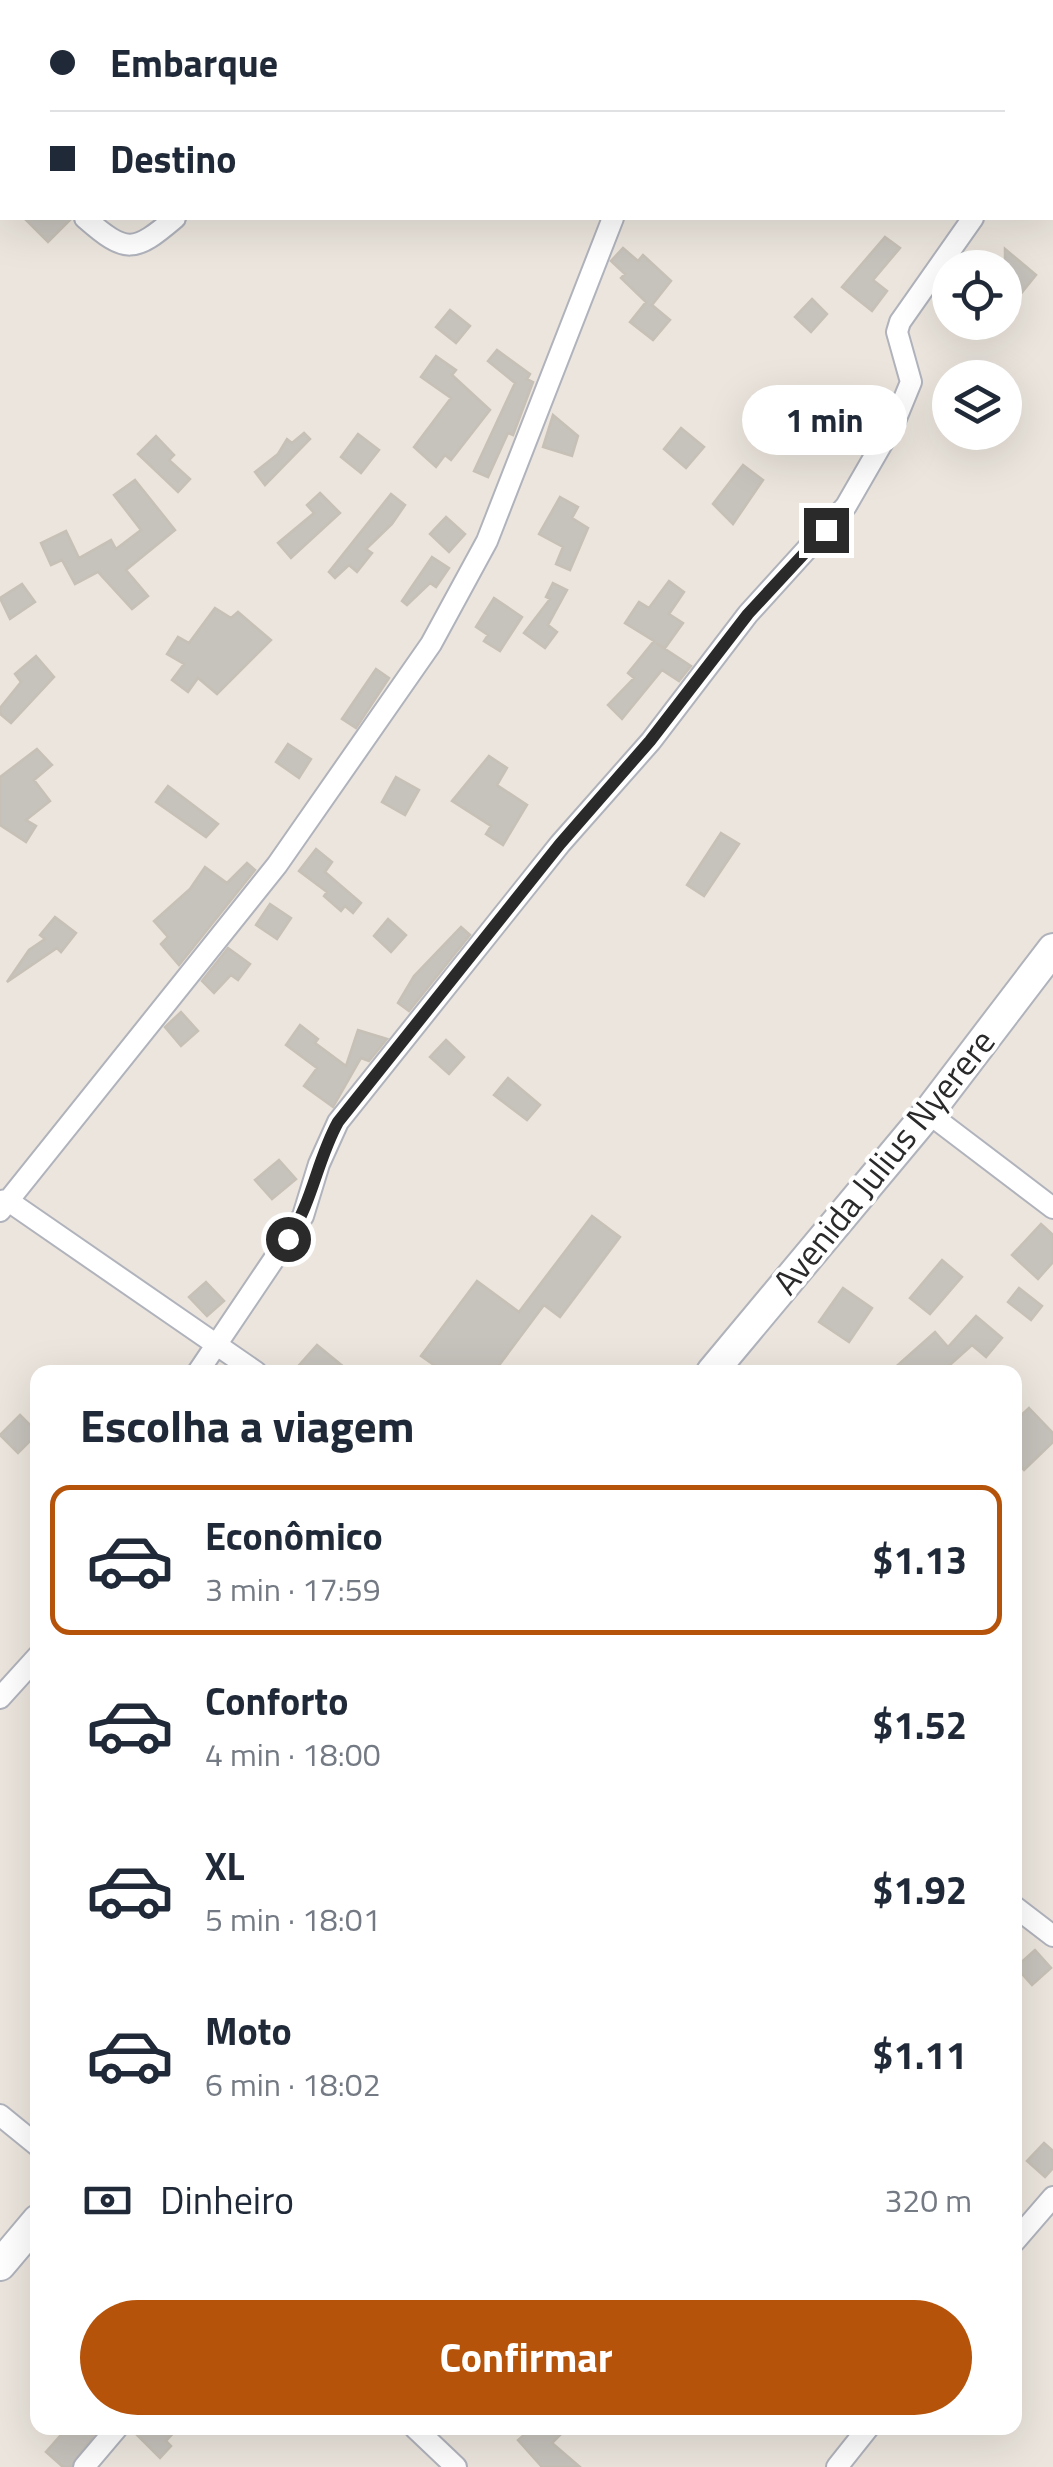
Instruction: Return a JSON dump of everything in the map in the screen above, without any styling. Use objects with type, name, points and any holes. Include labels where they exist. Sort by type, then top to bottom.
[{"type":"street","points":[[87,220],[106,237],[127,246],[140,245],[173,220]]},
{"type":"street","points":[[246,1365],[2,1204],[277,865],[431,644],[487,541],[612,220]]},
{"type":"street","points":[[203,1365],[303,1216],[319,1164],[338,1122],[560,844],[650,741],[748,614],[846,506],[895,421],[912,382],[897,332],[900,322],[972,220]]},
{"type":"street","name":"Avenida Julius Nyerere","points":[[718,1365],[928,1113],[1053,948]]},
{"type":"street","points":[[928,1113],[1053,1208]]},
{"type":"street","points":[[0,1698],[30,1665]]},
{"type":"street","points":[[1022,1912],[1053,1936]]},
{"type":"street","points":[[0,2115],[30,2139]]},
{"type":"street","points":[[1022,2233],[1053,2197]]},
{"type":"street","points":[[0,2265],[30,2229]]},
{"type":"street","points":[[84,2467],[111,2435]]},
{"type":"street","points":[[422,2435],[456,2467]]},
{"type":"street","points":[[837,2467],[862,2435]]},
{"type":"building","points":[[26,220],[70,220],[48,242]]},
{"type":"building","points":[[885,237],[900,248],[873,280],[887,291],[872,311],[842,287]]},
{"type":"building","points":[[623,248],[638,261],[643,255],[671,281],[652,305],[670,320],[653,340],[630,322],[646,302],[621,278],[625,274],[611,261]]},
{"type":"building","points":[[1022,263],[1036,275],[1022,292]]},
{"type":"building","points":[[812,299],[827,314],[811,332],[795,317]]},
{"type":"building","points":[[450,310],[470,326],[456,343],[436,327]]},
{"type":"building","points":[[497,350],[530,374],[527,379],[533,382],[513,435],[508,433],[488,477],[474,471],[515,383],[488,361]]},
{"type":"building","points":[[436,356],[456,370],[452,375],[490,410],[451,460],[445,455],[436,467],[414,447],[451,398],[421,377]]},
{"type":"building","points":[[553,415],[578,436],[572,456],[543,447]]},
{"type":"building","points":[[681,428],[704,447],[686,468],[664,449]]},
{"type":"building","points":[[304,433],[310,439],[265,485],[255,472],[278,454],[287,439],[292,443]]},
{"type":"building","points":[[358,434],[379,450],[361,473],[341,457]]},
{"type":"building","points":[[156,436],[174,455],[169,460],[190,479],[178,492],[138,454]]},
{"type":"building","points":[[743,465],[763,480],[733,524],[713,504]]},
{"type":"building","points":[[135,480],[175,530],[126,570],[148,596],[132,609],[98,572],[75,584],[62,560],[51,565],[41,543],[66,531],[79,558],[111,540],[116,549],[141,530],[114,495]]},
{"type":"building","points":[[320,493],[340,513],[291,558],[278,543],[314,513],[307,505]]},
{"type":"building","points":[[391,494],[405,505],[366,549],[372,553],[357,572],[349,565],[335,578],[329,572]]},
{"type":"building","points":[[560,497],[578,507],[572,518],[588,528],[570,570],[556,564],[563,547],[539,534]]},
{"type":"building","points":[[446,517],[465,534],[449,552],[430,534]]},
{"type":"building","points":[[432,557],[449,568],[436,587],[430,583],[407,605],[402,601]]},
{"type":"building","points":[[669,581],[684,592],[669,614],[683,623],[665,648],[656,643],[691,666],[679,681],[662,670],[622,719],[608,705],[634,678],[628,673],[654,641],[625,623],[639,602],[649,608]]},
{"type":"building","points":[[553,583],[567,590],[548,625],[557,632],[545,648],[524,633],[550,599],[546,597]]},
{"type":"building","points":[[22,584],[35,602],[10,619],[0,598]]},
{"type":"building","points":[[494,598],[522,617],[500,651],[484,641],[488,635],[476,627]]},
{"type":"building","points":[[215,608],[231,618],[238,612],[271,640],[217,694],[198,678],[188,692],[172,680],[184,664],[167,654],[178,637],[189,643]]},
{"type":"building","points":[[36,656],[54,677],[11,723],[0,714],[0,708],[21,682],[15,674]]},
{"type":"building","points":[[376,669],[389,678],[356,728],[342,719]]},
{"type":"building","points":[[288,744],[311,759],[299,778],[276,762]]},
{"type":"building","points":[[37,749],[52,765],[34,780],[50,801],[26,820],[36,826],[26,842],[0,825],[0,777]]},
{"type":"building","points":[[489,756],[507,768],[497,785],[527,805],[503,845],[486,834],[491,826],[452,801]]},
{"type":"building","points":[[396,777],[419,790],[405,815],[382,802]]},
{"type":"building","points":[[168,786],[218,824],[206,837],[156,802]]},
{"type":"building","points":[[721,833],[739,844],[704,896],[687,885]]},
{"type":"building","points":[[316,849],[332,862],[325,872],[361,903],[353,913],[345,906],[341,911],[324,896],[327,892],[299,871]]},
{"type":"building","points":[[247,863],[255,870],[179,965],[161,944],[168,937],[154,921],[190,889],[205,867],[227,883]]},
{"type":"building","points":[[270,904],[291,918],[277,939],[256,925]]},
{"type":"building","points":[[55,917],[76,933],[61,952],[57,948],[7,982],[29,950],[45,939],[40,935]]},
{"type":"building","points":[[388,919],[406,935],[391,952],[374,936]]},
{"type":"building","points":[[461,927],[470,935],[409,1011],[398,1003],[414,976]]},
{"type":"building","points":[[228,948],[250,964],[238,980],[231,975],[214,993],[202,981]]},
{"type":"building","points":[[181,1012],[198,1031],[181,1046],[165,1027]]},
{"type":"building","points":[[300,1025],[318,1039],[315,1043],[346,1066],[358,1030],[387,1039],[369,1061],[361,1058],[333,1107],[304,1086],[317,1068],[286,1045]]},
{"type":"building","points":[[446,1040],[464,1057],[449,1074],[430,1057]]},
{"type":"building","points":[[508,1078],[540,1105],[527,1120],[494,1095]]},
{"type":"building","points":[[279,1160],[296,1179],[272,1199],[255,1180]]},
{"type":"building","points":[[592,1216],[620,1237],[560,1317],[544,1305],[499,1365],[434,1365],[421,1356],[477,1281],[519,1312]]},
{"type":"building","points":[[1041,1224],[1053,1235],[1053,1262],[1038,1279],[1012,1255]]},
{"type":"building","points":[[942,1260],[962,1277],[930,1314],[910,1298]]},
{"type":"building","points":[[206,1282],[224,1301],[207,1316],[189,1297]]},
{"type":"building","points":[[843,1288],[872,1308],[849,1342],[819,1322]]},
{"type":"building","points":[[1019,1288],[1042,1306],[1031,1320],[1008,1302]]},
{"type":"building","points":[[976,1316],[1002,1338],[986,1357],[972,1345],[950,1365],[898,1365],[935,1332],[948,1347]]},
{"type":"building","points":[[317,1345],[341,1365],[299,1365]]},
{"type":"building","points":[[1029,1408],[1053,1433],[1053,1442],[1024,1470],[1022,1468],[1022,1414]]},
{"type":"building","points":[[20,1415],[30,1425],[30,1441],[18,1453],[0,1435]]},
{"type":"building","points":[[1035,1950],[1051,1968],[1032,1985],[1022,1974],[1022,1962]]},
{"type":"building","points":[[1044,2143],[1053,2151],[1053,2168],[1045,2177],[1027,2161]]},
{"type":"building","points":[[61,2435],[94,2435],[71,2467],[63,2467],[46,2452]]},
{"type":"building","points":[[137,2435],[172,2435],[166,2441],[171,2446],[160,2458]]},
{"type":"building","points":[[524,2435],[560,2435],[552,2443],[580,2467],[542,2467],[518,2440]]},
{"type":"route","points":[[288,1239],[311,1200],[319,1164],[338,1122],[560,844],[650,741],[748,614],[826,530]]}]
